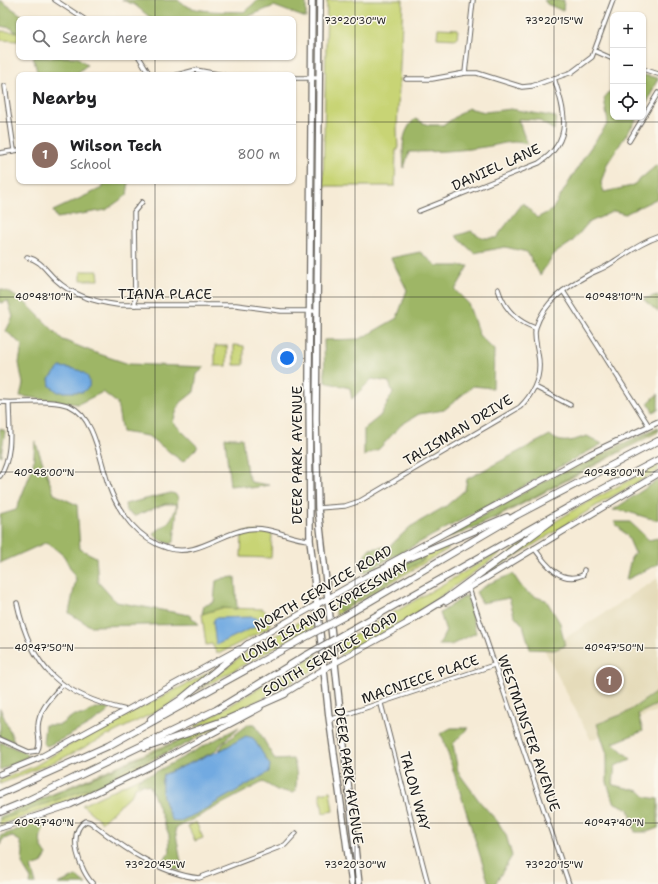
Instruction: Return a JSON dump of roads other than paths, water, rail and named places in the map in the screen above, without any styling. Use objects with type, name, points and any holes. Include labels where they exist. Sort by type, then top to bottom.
[{"type":"highway","name":"LONG ISLAND EXPRESSWAY","points":[[0,794],[108,746],[345,616],[517,515],[658,441]]},
{"type":"highway","name":"LONG ISLAND EXPRESSWAY","points":[[0,812],[133,751],[216,710],[349,631],[609,485],[658,460]]},
{"type":"highway","points":[[408,622],[447,598],[535,532],[609,485]]},
{"type":"highway","points":[[371,574],[500,519],[517,515]]},
{"type":"highway","points":[[108,746],[180,700],[248,644]]},
{"type":"highway","points":[[133,751],[152,746],[226,720],[285,694]]},
{"type":"main road","name":"DEER PARK AVENUE","points":[[312,0],[309,478],[310,540],[329,720],[352,884]]},
{"type":"main road","name":"DEER PARK AVENUE","points":[[320,0],[317,311],[318,508],[359,884]]},
{"type":"main road","name":"NORTH SERVICE ROAD","points":[[0,774],[40,758],[248,644],[328,597],[590,454],[658,422]]},
{"type":"main road","name":"SOUTH SERVICE ROAD","points":[[0,828],[70,805],[187,747],[285,694],[324,669],[469,589],[534,548],[658,474]]},
{"type":"street","points":[[55,0],[79,16]]},
{"type":"street","points":[[466,73],[473,0]]},
{"type":"street","points":[[406,79],[432,79],[466,73],[487,75],[522,87],[532,86],[554,78],[580,68],[592,57],[596,51],[613,0]]},
{"type":"street","points":[[596,51],[610,58]]},
{"type":"street","points":[[141,60],[148,72]]},
{"type":"street","points":[[188,72],[196,70],[207,72]]},
{"type":"street","points":[[646,70],[658,74]]},
{"type":"street","points":[[296,78],[319,78]]},
{"type":"street","name":"DANIEL LANE","points":[[419,211],[539,163],[549,156],[561,139],[565,117],[554,78]]},
{"type":"street","points":[[5,86],[16,145]]},
{"type":"street","points":[[629,141],[658,93]]},
{"type":"street","points":[[0,153],[16,150]]},
{"type":"street","points":[[135,305],[134,212],[142,202]]},
{"type":"street","points":[[498,289],[501,300],[507,309],[524,324],[535,328],[544,309],[563,291],[588,274],[609,265],[642,243],[658,237]]},
{"type":"street","name":"TIANA PLACE","points":[[27,257],[38,260],[57,281],[70,291],[102,303],[135,305],[236,305],[281,311],[317,311]]},
{"type":"street","points":[[563,291],[649,426]]},
{"type":"street","name":"TALISMAN DRIVE","points":[[318,508],[346,506],[360,501],[509,414],[528,399],[535,387],[539,366],[535,328]]},
{"type":"street","points":[[535,387],[570,405]]},
{"type":"street","points":[[0,402],[58,404],[70,406],[78,411],[85,418],[91,428],[109,487],[120,509],[135,528],[145,537],[161,546],[176,551],[187,551],[208,545],[235,532],[258,528],[269,529],[303,540],[310,540]]},
{"type":"street","points":[[0,476],[7,463],[10,448],[9,403]]},
{"type":"street","points":[[534,548],[550,568],[558,573],[578,577],[583,575],[584,570]]},
{"type":"street","name":"WESTMINSTER AVENUE","points":[[469,589],[569,884]]},
{"type":"street","points":[[17,603],[22,629],[34,653],[62,685],[70,691],[91,701],[127,711]]},
{"type":"street","name":"MACNIECE PLACE","points":[[329,720],[381,704],[494,665]]},
{"type":"street","points":[[0,739],[30,752],[37,751],[39,747],[38,726],[41,715],[46,704],[62,685]]},
{"type":"street","name":"TALON WAY","points":[[381,704],[428,884]]},
{"type":"street","points":[[93,884],[86,877],[77,857],[77,839],[79,829],[84,822],[90,822],[121,844],[163,868],[190,877],[200,878],[209,876],[286,845],[296,832]]},
{"type":"water","points":[[60,367],[76,369],[85,373],[88,377],[89,387],[83,392],[58,392],[50,386],[49,379]]},
{"type":"water","points":[[253,617],[262,620],[259,625],[216,645],[213,622],[215,618]]},
{"type":"water","points":[[246,736],[253,738],[270,765],[269,772],[200,812],[178,822],[172,820],[162,793],[163,775],[223,749]]},
{"type":"place","name":"Wilson Tech","points":[[609,680]]}]
